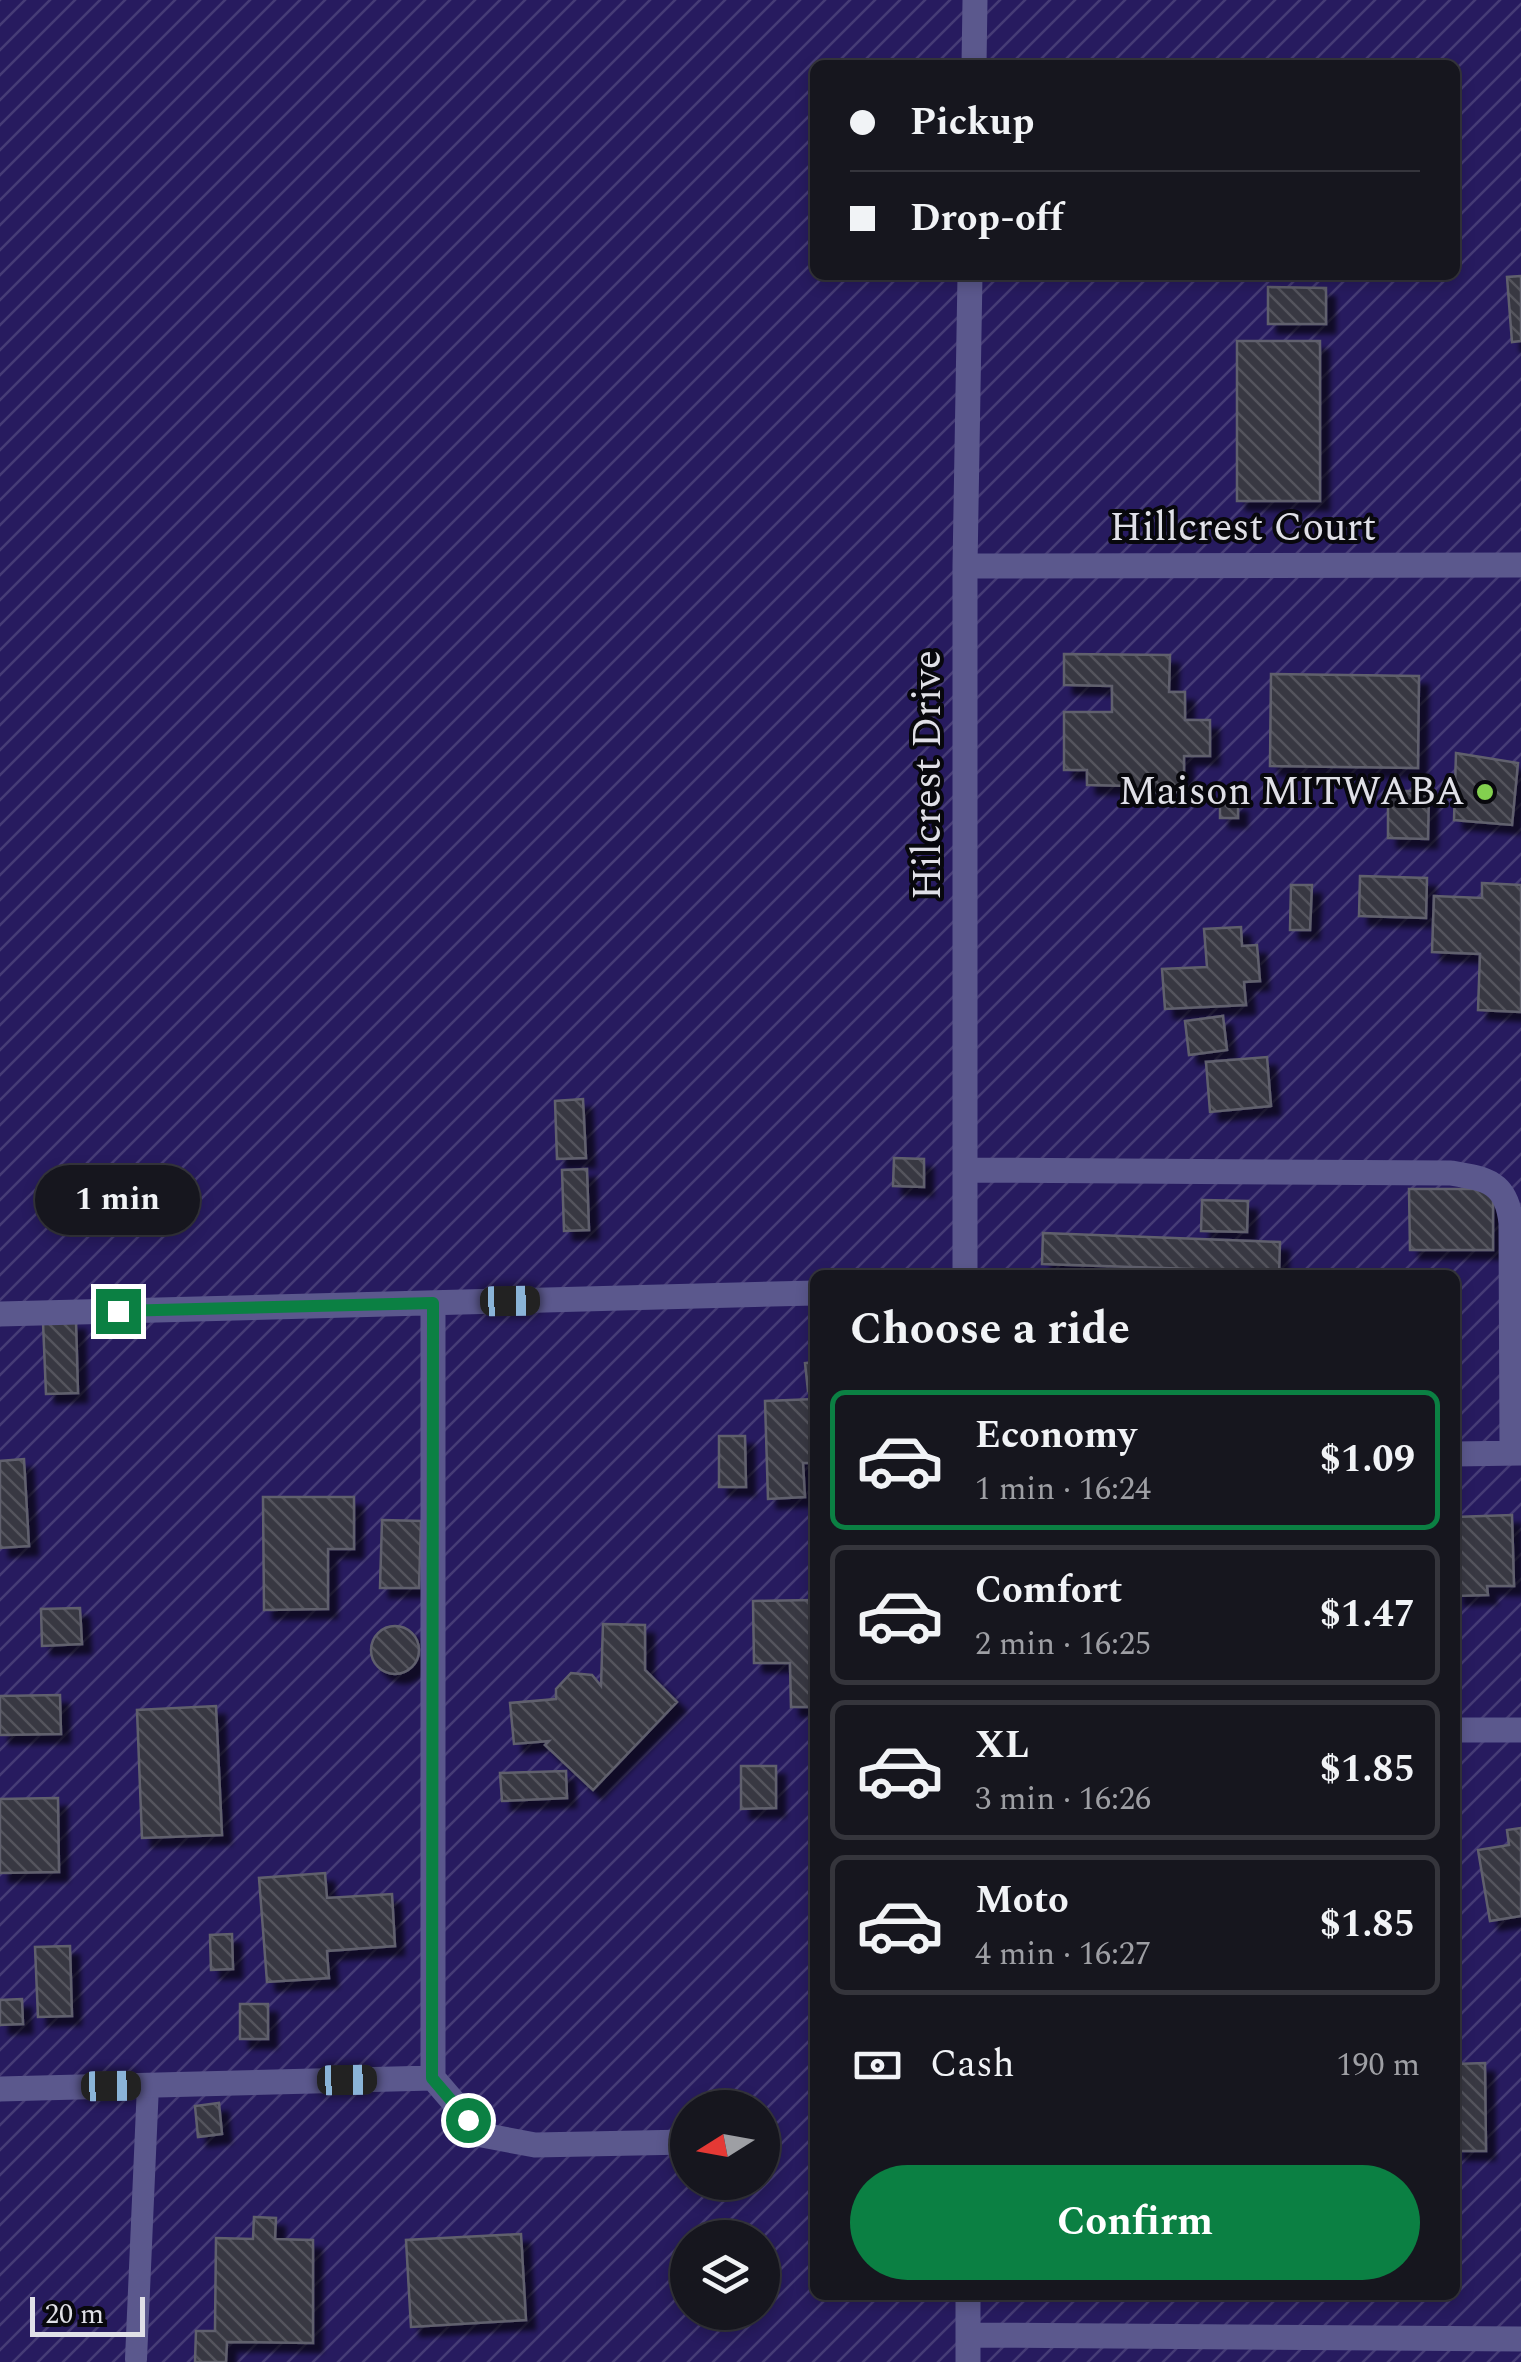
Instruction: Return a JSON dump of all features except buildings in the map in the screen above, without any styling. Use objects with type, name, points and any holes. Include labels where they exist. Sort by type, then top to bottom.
[{"type":"street","points":[[974,60],[975,0]]},
{"type":"street","name":"Hilcrest Drive","points":[[965,1270],[965,566],[970,280]]},
{"type":"street","name":"Hillcrest Court","points":[[965,566],[1521,565]]},
{"type":"street","points":[[966,1170],[1452,1173],[1489,1181],[1505,1197],[1511,1223],[1516,1453],[1460,1454]]},
{"type":"street","points":[[0,1314],[810,1293]]},
{"type":"street","points":[[433,1303],[432,2078],[482,2135],[535,2145],[670,2142]]},
{"type":"street","points":[[1460,1730],[1521,1730]]},
{"type":"street","points":[[0,2089],[432,2078]]},
{"type":"street","points":[[968,2300],[968,2362]]},
{"type":"street","points":[[968,2334],[1521,2339]]},
{"type":"lane","points":[[136,2359],[148,2085]]},
{"type":"shaded area","points":[[0,0],[1521,0],[1521,2362],[0,2362]]},
{"type":"place","name":"Maison MITWABA","points":[[1485,792]]},
{"type":"route","points":[[118,1311],[433,1303],[432,2078],[468,2120]]}]
